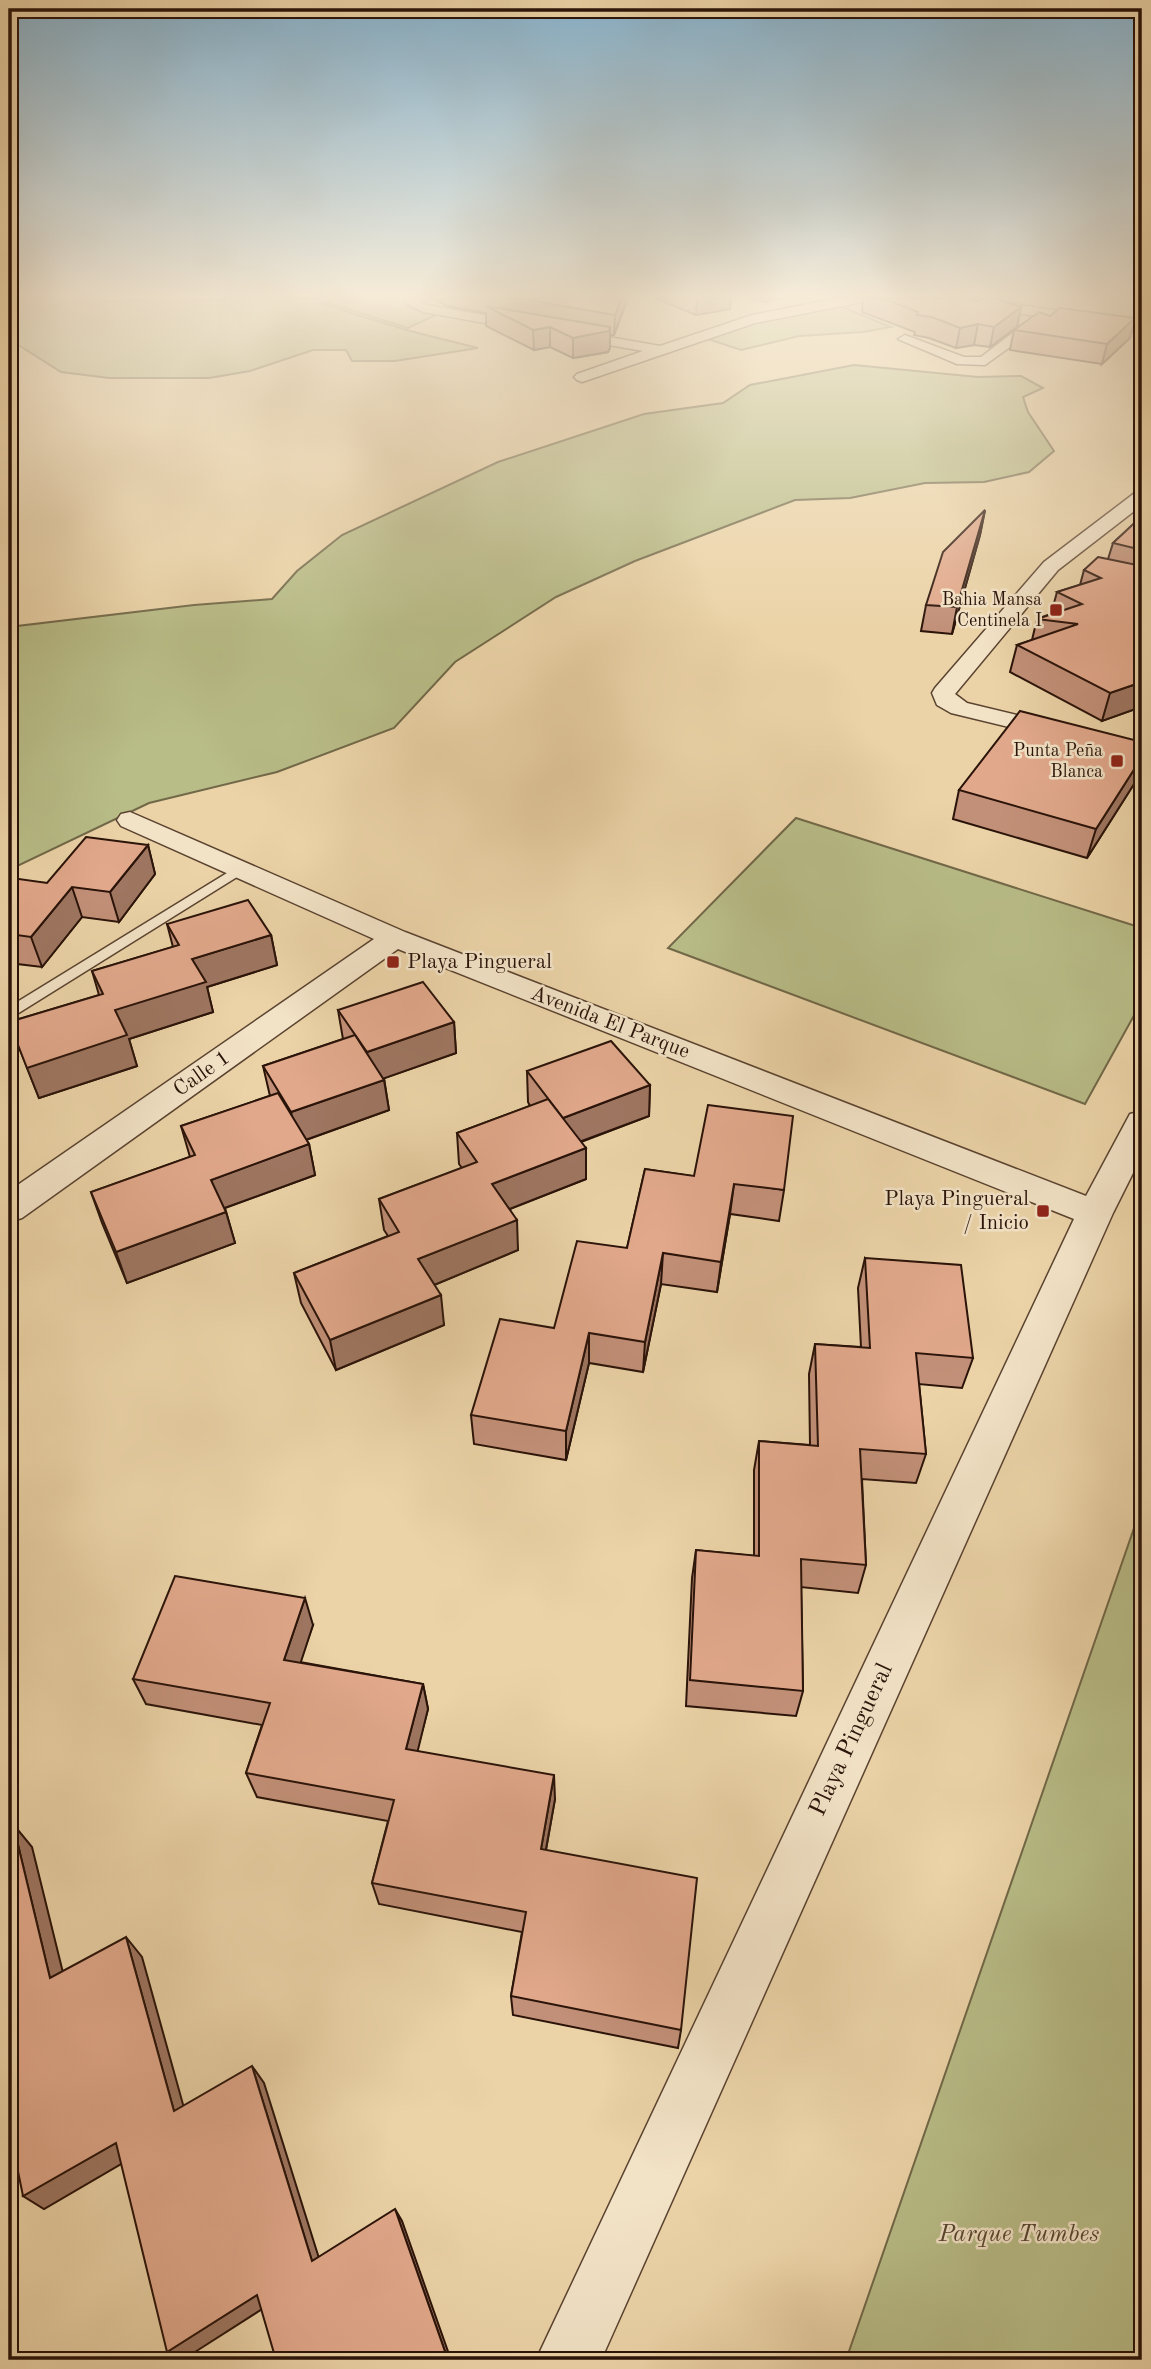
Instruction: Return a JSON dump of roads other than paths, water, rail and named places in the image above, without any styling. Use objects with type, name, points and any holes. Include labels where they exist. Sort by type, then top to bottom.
[{"type":"street","points":[[1142,496],[1051,566],[943,693],[945,700],[959,708],[1142,752]]},
{"type":"street","points":[[1051,566],[1077,571]]},
{"type":"street","name":"Avenida El Parque","points":[[130,820],[396,938],[1095,1213]]},
{"type":"street","name":"Calle 1","points":[[9,1209],[396,938]]},
{"type":"street","name":"Playa Pingueral","points":[[568,2360],[1095,1213],[1142,1122]]},
{"type":"lane","points":[[9,1014],[240,869]]},
{"type":"place","name":"Bahia Mansa Centinela I","points":[[1056,610]]},
{"type":"place","name":"Punta Peña Blanca","points":[[1117,761]]},
{"type":"place","name":"Playa Pingueral","points":[[393,962]]},
{"type":"place","name":"Playa Pingueral / Inicio","points":[[1043,1211]]},
{"type":"park label","name":"Parque Tumbes","points":[[1019,2235]]}]
